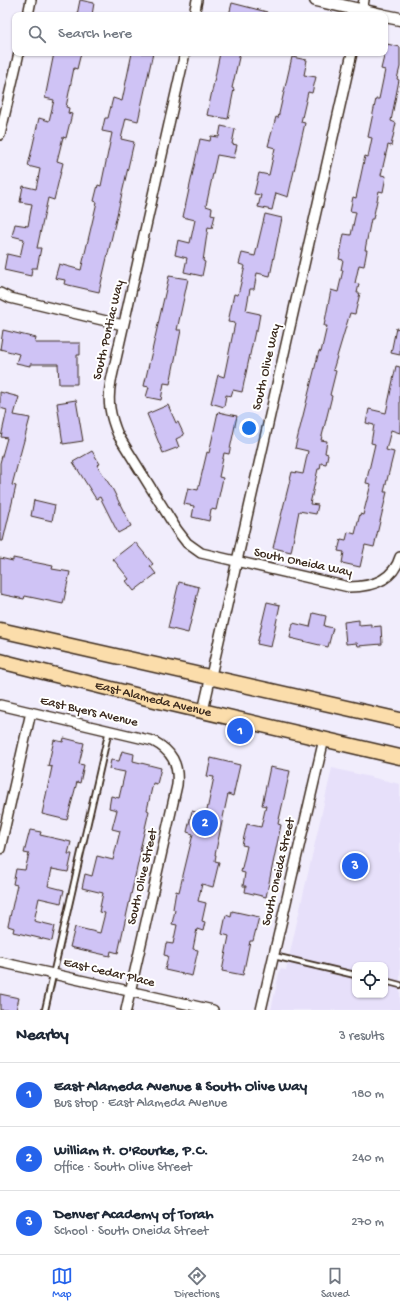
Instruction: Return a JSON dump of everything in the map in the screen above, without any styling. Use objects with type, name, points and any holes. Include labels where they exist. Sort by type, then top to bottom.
[{"type":"main road","points":[[0,630],[211,676],[400,720]]},
{"type":"main road","name":"East Alameda Avenue","points":[[0,661],[203,711],[400,757]]},
{"type":"street","points":[[29,12],[32,0]]},
{"type":"street","points":[[195,12],[198,0]]},
{"type":"street","points":[[316,0],[362,8],[373,12]]},
{"type":"street","points":[[388,17],[400,19]]},
{"type":"street","points":[[0,135],[18,56]]},
{"type":"street","name":"South Pontiac Way","points":[[184,56],[108,396],[112,422],[118,435],[177,530],[187,543],[201,553],[236,562]]},
{"type":"street","name":"South Olive Way","points":[[203,711],[351,56]]},
{"type":"street","points":[[0,293],[10,298],[123,325]]},
{"type":"street","name":"South Oneida Way","points":[[236,562],[329,584],[349,587],[366,587],[378,583],[388,576],[394,569],[400,557]]},
{"type":"street","name":"East Byers Avenue","points":[[0,705],[153,741],[169,751]]},
{"type":"street","points":[[0,848],[31,712]]},
{"type":"street","name":"South Oneida Street","points":[[261,1010],[324,739]]},
{"type":"street","name":"South Olive Street","points":[[126,1010],[177,785],[176,764],[169,751]]},
{"type":"street","name":"East Cedar Place","points":[[0,962],[213,1010]]},
{"type":"lane","points":[[45,1010],[109,730]]},
{"type":"lane","points":[[274,956],[352,973]]},
{"type":"lane","points":[[388,982],[400,985]]},
{"type":"shaded area","points":[[332,768],[400,784],[400,1010],[271,1010],[280,969],[286,970]]},
{"type":"building","points":[[80,0],[94,3],[92,12],[78,12]]},
{"type":"building","points":[[232,3],[267,12],[230,12]]},
{"type":"building","points":[[388,44],[400,47],[400,67],[397,79],[399,80],[391,121],[396,123],[391,146],[388,145],[381,175],[386,176],[383,192],[379,191],[373,219],[371,219],[365,250],[367,250],[364,266],[359,265],[355,283],[359,284],[357,293],[360,293],[355,314],[350,313],[333,370],[336,371],[330,395],[332,396],[321,440],[327,441],[325,453],[328,454],[326,464],[321,463],[320,469],[318,469],[310,504],[318,505],[316,514],[299,511],[291,552],[273,548],[292,472],[303,474],[308,451],[295,448],[319,351],[321,352],[327,326],[324,326],[331,290],[338,292],[343,270],[341,270],[343,260],[339,259],[344,234],[351,235],[356,212],[350,211],[353,197],[356,198],[365,156],[368,157],[372,138],[368,137],[376,99],[379,99],[385,70],[381,69],[384,56],[388,56]]},
{"type":"building","points":[[53,56],[80,56],[77,69],[74,68],[66,107],[69,108],[68,113],[72,114],[66,138],[63,137],[57,161],[63,163],[54,200],[48,198],[37,248],[41,248],[37,268],[32,268],[31,276],[4,270],[7,254],[20,257],[24,239],[12,236],[15,224],[28,226],[32,204],[20,202],[23,186],[36,189],[40,169],[28,166],[39,118],[49,121],[54,100],[45,98]]},
{"type":"building","points":[[131,56],[152,56],[138,121],[126,118],[121,139],[134,142],[99,292],[64,284],[65,280],[55,278],[59,264],[81,270],[97,202],[94,201],[98,185],[101,186],[112,133],[102,131],[105,118],[108,118],[113,98],[122,101]]},
{"type":"building","points":[[219,56],[239,56],[232,88],[234,89],[228,119],[207,115]]},
{"type":"building","points":[[292,57],[307,60],[304,75],[316,77],[312,93],[308,92],[301,122],[305,123],[288,197],[276,193],[272,210],[258,207],[261,195],[254,194],[259,173],[269,175],[275,148],[268,146],[276,117],[278,118]]},
{"type":"building","points":[[221,126],[235,129],[232,144],[237,145],[234,158],[217,155],[206,206],[212,208],[211,214],[215,215],[212,228],[208,227],[203,261],[205,262],[202,276],[184,272],[187,258],[175,255],[178,240],[190,243],[195,220],[183,217],[200,139],[210,141],[211,136],[219,137]]},
{"type":"building","points":[[265,214],[282,218],[270,276],[257,273],[254,289],[250,289],[246,311],[260,314],[257,331],[255,331],[242,392],[233,390],[231,396],[226,395],[224,407],[211,403],[218,375],[224,377],[235,323],[228,322],[234,294],[238,295],[245,266],[239,264],[242,253],[255,256]]},
{"type":"building","points":[[169,276],[188,279],[177,330],[181,330],[170,384],[164,383],[161,400],[146,397],[149,387],[144,386]]},
{"type":"building","points":[[396,328],[400,329],[400,355],[391,353]]},
{"type":"building","points":[[3,330],[36,338],[35,343],[80,343],[80,355],[77,355],[77,384],[59,384],[58,364],[30,364],[30,366],[16,363],[19,354],[0,349]]},
{"type":"building","points":[[396,366],[400,367],[400,433],[391,430],[386,450],[394,452],[384,492],[387,492],[374,547],[365,545],[360,567],[342,563],[344,552],[338,551],[341,539],[346,540],[348,532],[355,534],[360,514],[363,515],[371,484],[366,483],[375,444],[371,443],[374,425],[366,423],[369,409],[386,413]]},
{"type":"building","points":[[0,392],[19,397],[14,415],[30,418],[12,485],[16,486],[3,541],[0,541],[0,463],[7,438],[1,437],[7,410],[0,408]]},
{"type":"building","points":[[76,400],[83,441],[63,444],[57,403]]},
{"type":"building","points":[[168,405],[176,423],[178,422],[184,435],[176,439],[179,447],[163,453],[147,414]]},
{"type":"building","points":[[218,412],[237,416],[229,454],[224,453],[219,477],[223,478],[216,510],[211,509],[209,521],[192,517],[194,506],[184,504],[188,488],[198,490],[207,452],[209,453]]},
{"type":"building","points":[[92,451],[100,464],[97,465],[113,490],[131,526],[118,533],[100,497],[96,499],[73,462]]},
{"type":"building","points":[[34,500],[55,505],[52,521],[31,516]]},
{"type":"building","points":[[135,542],[153,564],[150,566],[156,574],[134,591],[126,581],[129,579],[113,559]]},
{"type":"building","points":[[0,558],[13,561],[13,558],[53,566],[52,569],[70,572],[63,604],[25,596],[24,599],[0,594]]},
{"type":"building","points":[[179,582],[199,587],[188,633],[168,628]]},
{"type":"building","points":[[267,602],[280,605],[271,647],[257,644]]},
{"type":"building","points":[[313,613],[326,616],[324,626],[333,628],[328,647],[290,638],[293,623],[310,627]]},
{"type":"building","points":[[359,620],[359,625],[371,624],[371,627],[381,626],[382,644],[358,646],[357,643],[346,644],[344,622]]},
{"type":"building","points":[[64,738],[84,743],[79,764],[84,765],[80,783],[77,782],[67,820],[42,814],[52,767],[48,766],[54,740],[63,742]]},
{"type":"building","points":[[122,751],[134,754],[133,761],[161,768],[157,784],[153,783],[141,850],[118,953],[111,951],[110,956],[70,947],[75,927],[100,933],[105,913],[99,912],[103,893],[82,888],[85,874],[92,876],[97,856],[113,860],[120,831],[112,829],[117,810],[109,808],[111,796],[119,798],[125,772],[109,769],[111,760],[119,761]]},
{"type":"building","points":[[211,758],[240,765],[233,796],[228,794],[215,855],[215,861],[219,862],[213,887],[202,884],[198,901],[206,903],[202,921],[205,922],[203,931],[197,929],[193,949],[198,950],[192,976],[165,970],[168,956],[164,955],[166,943],[173,944],[177,925],[172,924],[175,910],[173,909],[176,891],[179,892],[193,834],[187,832],[192,811],[206,815],[214,777],[207,776]]},
{"type":"building","points":[[270,767],[290,771],[278,824],[281,825],[266,897],[245,892],[246,886],[243,886],[245,873],[241,872],[247,846],[242,845],[247,824],[261,827],[266,806],[262,805]]},
{"type":"building","points":[[30,830],[41,832],[40,835],[71,842],[68,854],[72,854],[68,872],[52,869],[48,886],[64,890],[61,903],[39,898],[34,921],[55,926],[52,941],[13,932],[14,928],[8,926],[17,885],[13,884],[16,869],[25,870],[29,854],[24,853]]},
{"type":"building","points":[[232,911],[259,917],[253,941],[250,941],[243,975],[222,971],[229,936],[222,934],[226,915],[231,917]]},
{"type":"building","points":[[0,994],[19,998],[16,1010],[0,1010]]},
{"type":"place","name":"East Alameda Avenue & South Olive Way","points":[[240,731]]},
{"type":"place","name":"William H. O'Rourke, P.C.","points":[[205,823]]},
{"type":"place","name":"Denver Academy of Torah","points":[[355,866]]}]
